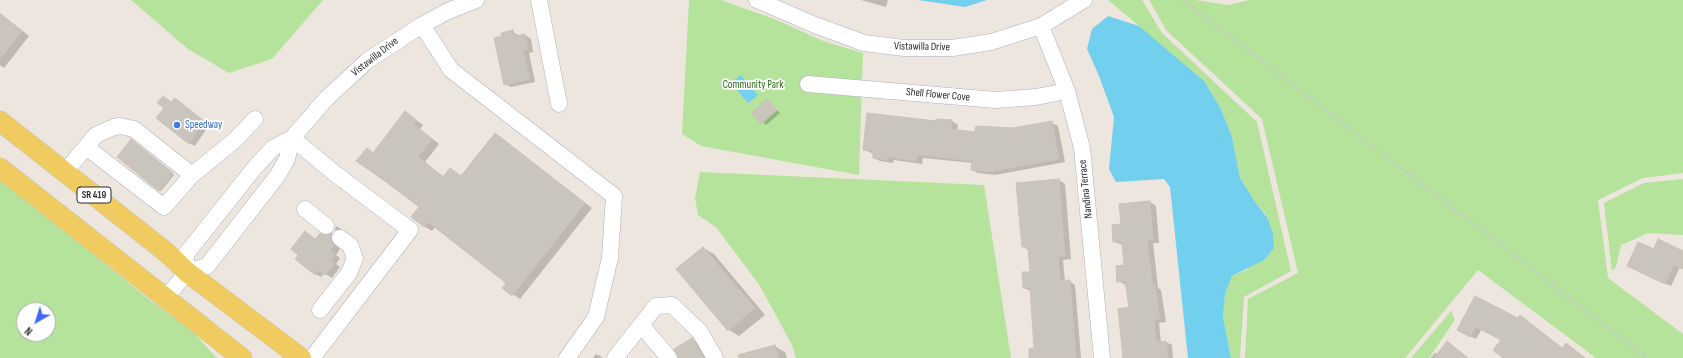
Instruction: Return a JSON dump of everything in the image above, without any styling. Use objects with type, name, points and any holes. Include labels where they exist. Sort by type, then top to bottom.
[{"type":"main road","name":"SR 419","points":[[0,121],[166,252],[187,272],[301,358]]},
{"type":"main road","points":[[0,168],[242,358]]},
{"type":"street","name":"Vistawilla Drive","points":[[292,138],[287,159],[264,193],[207,266],[187,272],[186,254],[256,166],[274,148],[292,138],[327,98],[367,61],[422,25],[473,0]]},
{"type":"street","points":[[539,0],[559,104]]},
{"type":"street","name":"Vistawilla Drive","points":[[757,0],[815,25],[864,43],[904,48],[952,48],[991,42],[1041,26],[1084,0]]},
{"type":"street","points":[[422,25],[451,70],[614,196],[610,258],[596,317],[567,358]]},
{"type":"street","name":"Nandina Terrace","points":[[1041,26],[1067,91],[1082,148],[1102,358]]},
{"type":"street","name":"Shell Flower Cove","points":[[808,84],[996,100],[1036,97],[1067,91]]},
{"type":"street","points":[[86,147],[164,207],[192,175],[235,140],[256,119]]},
{"type":"street","points":[[65,172],[96,135],[114,127],[126,127],[134,129],[192,175]]},
{"type":"street","points":[[292,138],[333,172],[410,230],[312,358]]},
{"type":"street","points":[[305,209],[326,226]]},
{"type":"street","points":[[320,310],[349,273],[355,258],[350,245],[340,238]]},
{"type":"street","points":[[166,298],[187,272]]},
{"type":"street","points":[[615,358],[656,306],[672,305],[700,332],[715,358]]},
{"type":"street","points":[[641,325],[668,358]]},
{"type":"path","points":[[1182,0],[1647,358]]},
{"type":"green space","points":[[131,0],[323,0],[272,59],[229,73],[188,49]]},
{"type":"green space","name":"Community Park","points":[[689,0],[721,0],[777,20],[823,41],[863,53],[859,175],[701,146],[682,134]]},
{"type":"green space","points":[[1108,0],[1142,0],[1162,33],[1257,122],[1291,271],[1244,297],[1240,358],[1231,358],[1223,317],[1225,294],[1232,276],[1248,269],[1268,217],[1255,202],[1240,178],[1232,137],[1221,109],[1139,26]]},
{"type":"green space","points":[[1149,0],[1195,0],[1229,5],[1249,0],[1683,0],[1683,173],[1643,178],[1598,200],[1608,278],[1683,334],[1683,358],[1596,358],[1478,270],[1405,358],[1245,358],[1248,299],[1298,273],[1262,119],[1166,30]]},
{"type":"green space","points":[[700,172],[984,185],[1011,358],[796,358],[792,345],[760,286],[716,227],[698,215],[695,198]]},
{"type":"green space","points":[[0,179],[151,301],[188,327],[217,358],[0,358]]},
{"type":"green space","points":[[1683,179],[1683,235],[1648,233],[1621,245],[1616,267],[1612,271],[1604,203],[1644,183]]},
{"type":"green space","points":[[1451,311],[1455,320],[1429,358],[1411,358]]},
{"type":"water","points":[[918,0],[987,0],[965,7]]},
{"type":"water","points":[[1108,16],[1139,26],[1204,81],[1221,109],[1232,137],[1240,178],[1255,202],[1267,217],[1273,234],[1274,248],[1264,260],[1232,276],[1225,294],[1223,317],[1231,358],[1188,358],[1170,187],[1164,179],[1116,182],[1109,169],[1114,117],[1087,49],[1092,29]]},
{"type":"water","points":[[741,75],[758,95],[748,103],[731,83]]},
{"type":"building","points":[[0,14],[22,31],[0,59]]},
{"type":"building","points":[[513,30],[515,36],[525,34],[528,49],[523,50],[530,79],[504,85],[494,38],[502,36],[501,33]]},
{"type":"building","points":[[163,96],[171,102],[175,98],[204,121],[189,144],[156,118],[164,108],[157,103]]},
{"type":"building","points":[[767,99],[777,110],[761,124],[752,113]]},
{"type":"building","points":[[405,111],[416,120],[413,124],[432,139],[418,157],[443,177],[450,168],[461,176],[495,133],[585,203],[512,296],[502,288],[506,283],[428,222],[424,227],[411,217],[419,207],[370,169],[369,170],[356,161],[367,148],[373,153]]},
{"type":"building","points":[[867,113],[936,121],[937,119],[952,120],[951,129],[975,132],[976,126],[1013,128],[1052,121],[1059,159],[989,172],[971,170],[972,161],[917,155],[916,161],[888,157],[888,160],[873,158],[873,151],[863,150]]},
{"type":"building","points":[[131,139],[173,173],[159,191],[117,157]]},
{"type":"building","points":[[1059,179],[1065,256],[1058,257],[1060,281],[1070,280],[1076,358],[1029,358],[1029,349],[1034,348],[1030,288],[1023,288],[1022,272],[1030,272],[1028,247],[1022,247],[1016,183]]},
{"type":"building","points":[[1150,201],[1153,240],[1147,240],[1153,286],[1155,285],[1160,319],[1154,320],[1156,342],[1166,341],[1168,358],[1123,358],[1118,309],[1129,307],[1125,281],[1117,282],[1116,266],[1124,265],[1122,242],[1113,242],[1112,225],[1121,224],[1119,204]]},
{"type":"building","points":[[305,231],[315,239],[320,233],[325,235],[332,233],[331,242],[334,246],[330,251],[335,254],[331,260],[335,263],[325,275],[318,270],[315,275],[295,259],[298,255],[291,249]]},
{"type":"building","points":[[1658,239],[1683,251],[1683,269],[1674,265],[1665,284],[1627,266],[1638,242],[1654,249]]},
{"type":"building","points":[[703,247],[755,308],[728,331],[676,269]]},
{"type":"building","points":[[1475,296],[1518,318],[1520,315],[1562,348],[1566,343],[1585,358],[1503,358],[1493,350],[1501,340],[1476,327],[1470,337],[1457,330]]},
{"type":"building","points":[[692,338],[704,358],[678,358],[674,349]]},
{"type":"building","points":[[1447,341],[1454,347],[1468,358],[1434,358]]},
{"type":"building","points":[[775,345],[778,358],[739,358],[738,355]]},
{"type":"place","name":"Speedway","points":[[177,125]]}]
